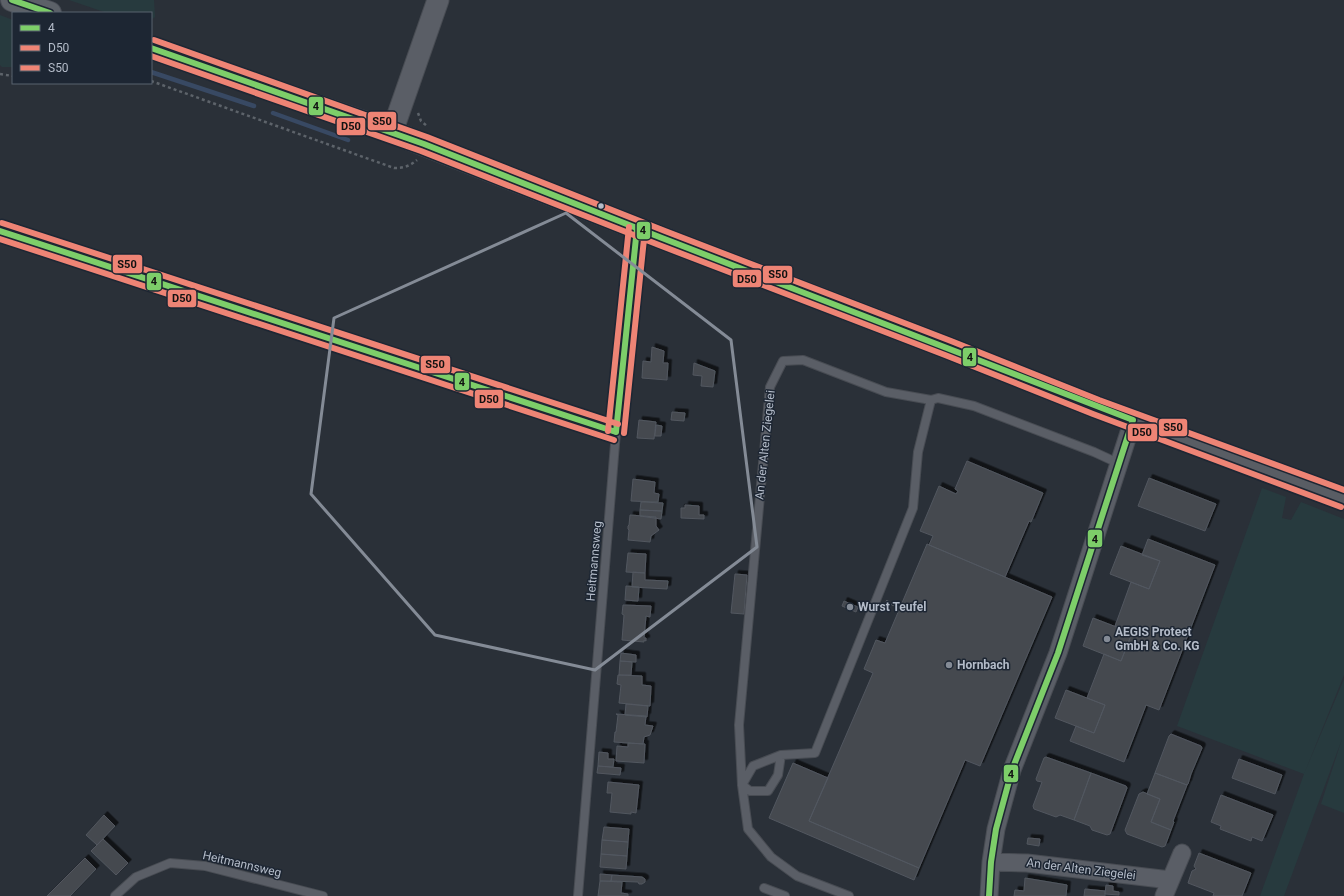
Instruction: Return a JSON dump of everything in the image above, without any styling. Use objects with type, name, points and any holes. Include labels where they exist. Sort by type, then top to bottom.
[{"type":"main road","points":[[12,0],[47,12]]},
{"type":"main road","points":[[152,48],[392,132],[1133,420],[1344,499]]},
{"type":"street","points":[[392,132],[438,0]]},
{"type":"street","points":[[989,896],[996,829],[1012,770],[1058,653],[1133,420]]},
{"type":"street","points":[[1164,896],[1182,853]]},
{"type":"street","name":"An der Alten Ziegelei","points":[[992,862],[1027,863],[1170,880]]},
{"type":"lane","name":"Heitmannsweg","points":[[578,896],[616,432],[637,228]]},
{"type":"lane","points":[[0,231],[616,432]]},
{"type":"lane","name":"An der Alten Ziegelei","points":[[849,896],[797,876],[771,857],[748,828],[742,785],[739,725],[770,387],[783,361],[803,360],[886,392],[931,400]]},
{"type":"lane","points":[[781,755],[778,775],[768,791],[750,792],[742,785],[753,766],[781,755],[815,753],[913,508],[918,452],[931,400],[938,398],[974,406],[1094,452],[1120,464]]},
{"type":"lane","name":"Heitmannsweg","points":[[115,896],[136,877],[170,863],[205,866],[324,896]]},
{"type":"lane","points":[[764,888],[785,896]]},
{"type":"path","points":[[0,74],[12,76]]},
{"type":"path","points":[[152,81],[394,168],[408,166],[418,158]]},
{"type":"highlighted area","points":[[566,213],[731,340],[757,547],[595,670],[435,635],[311,494],[334,318]]},
{"type":"green space","points":[[69,0],[154,0],[155,17],[152,19],[152,12],[104,12]]},
{"type":"green space","points":[[0,15],[12,20],[12,67],[2,67],[0,65]]},
{"type":"green space","points":[[1262,488],[1286,497],[1282,518],[1291,520],[1301,502],[1344,519],[1344,675],[1304,774],[1177,726]]},
{"type":"green space","points":[[1344,679],[1344,813],[1321,804],[1342,739],[1284,896],[1260,896],[1304,774]]},
{"type":"building","points":[[652,347],[664,351],[663,363],[668,363],[667,380],[642,378],[643,361],[651,362]]},
{"type":"building","points":[[694,363],[715,371],[713,387],[701,386],[702,376],[693,375]]},
{"type":"building","points":[[672,412],[685,413],[684,421],[671,420]]},
{"type":"building","points":[[639,420],[656,422],[654,439],[637,438]]},
{"type":"building","points":[[656,425],[662,426],[661,436],[655,436]]},
{"type":"building","points":[[967,461],[1043,493],[1031,522],[1029,521],[1005,577],[929,545],[933,536],[920,531],[939,486],[956,494],[958,491],[955,489]]},
{"type":"building","points":[[1149,478],[1216,504],[1205,531],[1138,506]]},
{"type":"building","points":[[633,479],[655,482],[654,493],[659,494],[658,502],[631,501]]},
{"type":"building","points":[[641,502],[663,503],[662,511],[640,510]]},
{"type":"building","points":[[685,505],[699,506],[699,515],[704,515],[704,519],[681,518],[681,508],[685,508]]},
{"type":"building","points":[[640,510],[662,511],[661,519],[640,516]]},
{"type":"building","points":[[630,515],[656,517],[656,526],[659,530],[651,536],[650,542],[628,540]]},
{"type":"building","points":[[1148,539],[1215,565],[1159,710],[1146,705],[1124,762],[1070,741],[1076,726],[1094,733],[1105,705],[1087,698],[1104,654],[1121,661],[1132,633],[1115,626],[1131,582],[1149,589],[1160,561],[1142,555]]},
{"type":"building","points":[[927,544],[1052,597],[980,766],[965,760],[919,868],[809,821],[873,673],[864,669],[876,640],[885,643]]},
{"type":"building","points":[[1121,546],[1160,561],[1149,589],[1110,574]]},
{"type":"building","points":[[628,553],[646,554],[645,573],[626,572]]},
{"type":"building","points":[[633,572],[645,573],[645,580],[668,581],[667,589],[632,587]]},
{"type":"building","points":[[735,574],[747,575],[744,614],[731,613]]},
{"type":"building","points":[[626,586],[639,587],[638,601],[625,600]]},
{"type":"building","name":"Wurst Teufel","points":[[844,601],[858,607],[856,612],[842,606]]},
{"type":"building","points":[[623,605],[651,606],[650,617],[646,616],[644,638],[646,638],[646,641],[622,640],[624,615],[622,614]]},
{"type":"building","name":"AEGIS Protect GmbH & Co. KG","points":[[1093,618],[1132,633],[1121,661],[1083,646]]},
{"type":"building","points":[[621,653],[636,655],[636,662],[620,661]]},
{"type":"building","points":[[620,661],[632,662],[631,675],[619,675]]},
{"type":"building","points":[[618,675],[642,676],[642,685],[651,686],[650,706],[619,703],[621,685],[617,684]]},
{"type":"building","points":[[1066,690],[1105,705],[1094,733],[1055,718]]},
{"type":"building","points":[[626,704],[648,706],[647,717],[625,715]]},
{"type":"building","points":[[616,714],[646,716],[645,725],[653,726],[650,735],[644,737],[643,744],[614,742],[618,715]]},
{"type":"building","points":[[1171,734],[1201,746],[1202,748],[1187,785],[1155,773]]},
{"type":"building","points":[[628,743],[645,744],[644,763],[616,761],[617,746],[628,747]]},
{"type":"building","points":[[599,752],[608,753],[608,759],[614,759],[613,767],[598,766]]},
{"type":"building","points":[[1046,757],[1091,773],[1074,820],[1060,815],[1056,817],[1034,809],[1033,806],[1042,782],[1037,781],[1036,779],[1044,758]]},
{"type":"building","points":[[1239,759],[1282,775],[1275,794],[1232,778]]},
{"type":"building","points":[[793,763],[828,778],[809,821],[919,868],[914,880],[769,818]]},
{"type":"building","points":[[598,766],[621,768],[620,775],[597,773]]},
{"type":"building","points":[[1091,773],[1126,786],[1127,788],[1110,834],[1107,835],[1092,830],[1090,826],[1074,820]]},
{"type":"building","points":[[1155,773],[1187,785],[1171,830],[1151,822],[1160,799],[1147,794]]},
{"type":"building","points":[[608,782],[639,785],[636,813],[610,812],[612,793],[607,793]]},
{"type":"building","points":[[1143,792],[1160,799],[1151,822],[1171,830],[1165,846],[1162,847],[1127,834],[1125,830],[1139,794]]},
{"type":"building","points":[[1221,795],[1273,815],[1262,841],[1252,837],[1251,841],[1220,829],[1221,826],[1211,822]]},
{"type":"building","points":[[104,815],[115,826],[97,845],[86,835]]},
{"type":"building","points":[[604,827],[629,829],[628,842],[602,840]]},
{"type":"building","points":[[1028,838],[1040,839],[1039,846],[1027,844]]},
{"type":"building","points":[[103,839],[128,863],[116,875],[91,851]]},
{"type":"building","points":[[602,840],[628,842],[627,856],[601,854]]},
{"type":"building","points":[[1199,853],[1251,873],[1242,896],[1213,896],[1214,893],[1188,883],[1192,871],[1196,869],[1194,866]]},
{"type":"building","points":[[601,854],[627,856],[626,869],[600,867]]},
{"type":"building","points":[[85,858],[96,869],[70,896],[47,896]]},
{"type":"building","points":[[600,874],[612,875],[611,881],[600,881]]},
{"type":"building","points":[[612,875],[642,877],[645,879],[645,882],[639,884],[638,882],[611,881]]},
{"type":"building","points":[[1025,878],[1067,885],[1066,896],[1014,896],[1015,890],[1024,891]]},
{"type":"building","points":[[600,881],[622,882],[621,893],[628,894],[628,896],[598,896]]},
{"type":"building","points":[[1106,885],[1113,886],[1113,891],[1119,892],[1119,895],[1105,894]]},
{"type":"building","points":[[1085,889],[1105,891],[1105,896],[1084,896]]},
{"type":"waterway","points":[[152,72],[254,106]]},
{"type":"waterway","points":[[273,113],[348,140]]},
{"type":"transit line","name":"4","points":[[12,0],[47,12]]},
{"type":"transit line","name":"S50","points":[[154,40],[427,137],[1099,400],[1344,490]]},
{"type":"transit line","name":"4","points":[[152,48],[424,144],[662,238],[1133,420]]},
{"type":"transit line","name":"D50","points":[[152,56],[421,151],[1093,414],[1341,507]]},
{"type":"transit line","name":"S50","points":[[2,223],[618,424]]},
{"type":"transit line","name":"S50","points":[[608,431],[629,227]]},
{"type":"transit line","name":"4","points":[[616,432],[637,228]]},
{"type":"transit line","name":"D50","points":[[624,433],[645,229]]},
{"type":"transit line","name":"4","points":[[0,231],[616,432]]},
{"type":"transit line","name":"D50","points":[[0,239],[614,440]]},
{"type":"transit line","name":"4","points":[[989,896],[991,862],[996,829],[1012,770],[1058,653],[1133,420]]},
{"type":"place","name":"Wurst Teufel","points":[[850,607]]},
{"type":"place","name":"AEGIS Protect GmbH & Co. KG","points":[[1107,639]]},
{"type":"place","name":"Hornbach","points":[[949,665]]}]
